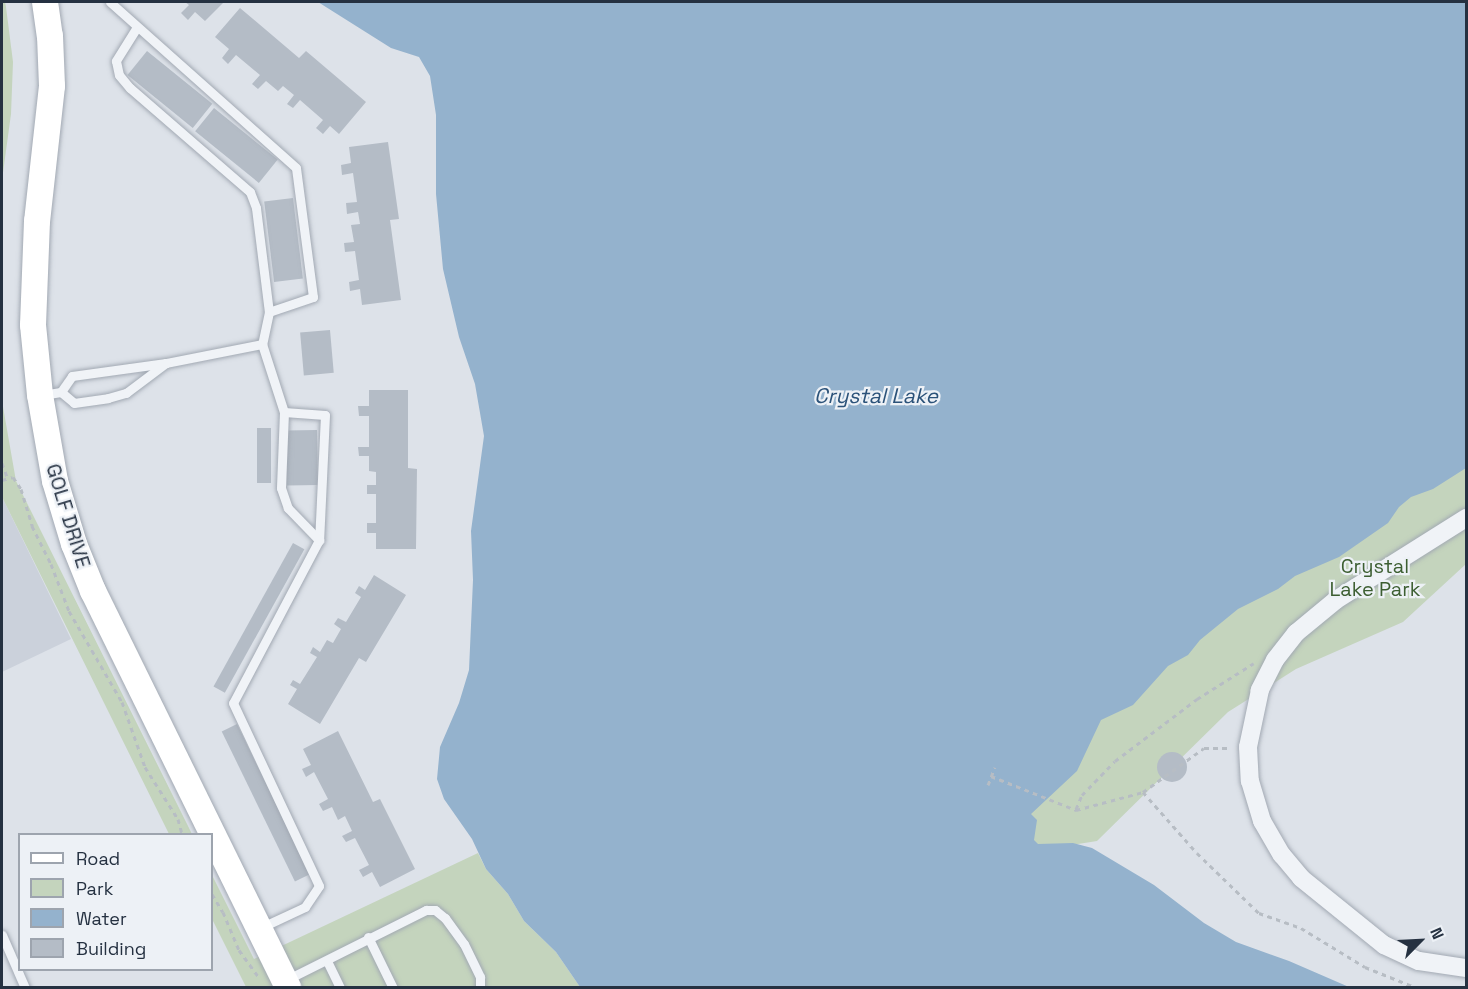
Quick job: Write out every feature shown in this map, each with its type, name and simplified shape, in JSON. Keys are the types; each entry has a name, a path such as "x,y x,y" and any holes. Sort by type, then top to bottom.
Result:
{"street":[{"name":"GOLF DRIVE","path":"45,2 52,79 36,221 33,325 50,394 57,489 87,578 212,833"},
{"path":"1467,518 1322,610 1285,647 1260,690 1248,747 1250,781 1257,808 1271,838 1301,878 1384,945 1419,961 1467,968"},
{"name":"GOLF DRIVE","path":"213,835 259,929 280,985"}],"lane":[{"path":"110,2 296,168 313,297 269,312"},
{"path":"137,27 116,61 119,75 130,88 250,192 256,208 269,312 262,344 284,412 281,488 288,508 320,540"},
{"path":"50,394 72,376 166,363 262,344"},
{"path":"50,394 74,403 108,398 126,393 166,363"},
{"path":"259,929 305,907 319,886 233,703 320,540 325,415 284,412"},
{"path":"280,985 368,937 426,910 435,910 445,918 464,944 480,977 480,987"},
{"path":"2,935 18,967"},
{"path":"368,937 393,987"},
{"path":"327,961 340,987"},
{"path":"19,971 25,987"}],"path":[{"path":"2,463 7,477"},
{"path":"2,480 13,477 21,489 32,526 51,564 69,611 122,702 145,767 178,819 182,833"},
{"path":"1076,810 1082,795 1114,762 1197,699 1285,647"},
{"path":"992,776 1076,810 1143,792 1204,748 1248,747"},
{"path":"988,785 995,767"},
{"path":"1143,792 1197,853 1258,913 1301,928 1365,967 1417,987"},
{"path":"213,896 223,912 239,950 280,985"}],"shaded area":[{"path":"2,497 71,639 2,672"}],"green space":[{"path":"2,2 5,2 6,7 13,62 11,114 2,180"},
{"path":"2,401 16,481 192,833 169,833 2,497"},
{"name":"Crystal Lake Park","path":"1466,435 1466,564 1403,622 1296,669 1228,712 1097,841 1021,853 1018,813 1110,702"},
{"path":"478,853 486,869 508,894 524,921 556,952 580,987 246,987 213,921 213,877 254,959"}],"water":[{"name":"Crystal Lake","path":"318,2 1466,2 1466,468 1433,489 1411,497 1399,507 1388,523 1339,557 1295,576 1278,589 1238,609 1200,640 1188,655 1168,666 1133,705 1101,720 1077,771 1031,814 1037,820 1034,840 1038,844 1073,843 1092,848 1154,885 1204,923 1236,942 1289,961 1349,987 580,987 556,952 524,921 508,894 486,869 472,839 444,799 437,779 440,747 459,703 469,670 473,580 471,531 484,436 475,384 459,337 443,269 436,194 436,115 430,76 419,57 391,48"}],"building":[{"path":"185,2 224,2 205,21 195,12 188,20 181,13 189,5"},
{"path":"240,8 299,58 306,51 366,102 339,134 330,126 323,134 316,128 323,120 300,100 293,108 287,104 294,95 283,86 278,91 266,81 258,89 252,84 260,75 236,55 228,64 222,58 229,49 215,37"},
{"path":"147,51 212,104 193,128 127,75"},
{"path":"214,108 278,160 259,183 195,131"},
{"path":"388,142 399,219 390,220 401,300 362,305 360,289 350,291 349,282 359,280 355,251 345,252 344,243 354,242 351,225 360,224 358,212 347,214 346,203 357,202 353,173 342,175 341,165 351,163 349,147"},
{"path":"293,198 303,278 274,282 264,202"},
{"path":"330,330 334,373 304,375 300,333"},
{"path":"369,390 408,390 408,468 417,469 416,549 376,549 376,533 367,533 367,523 376,523 376,494 367,494 367,485 376,485 376,472 369,471 369,456 359,456 358,447 369,447 369,416 359,416 358,406 369,406"},
{"path":"257,428 271,428 271,483 257,483"},
{"path":"317,430 318,485 287,486 286,431"},
{"path":"293,543 304,549 225,693 213,686"},
{"path":"374,575 406,595 366,662 359,658 320,724 288,704 297,689 290,685 293,680 300,684 317,657 310,653 313,647 320,652 327,640 333,643 341,629 334,624 338,618 346,622 361,597 355,593 359,586 365,590"},
{"path":"237,724 310,874 295,882 222,731"},
{"path":"338,731 373,802 380,799 415,869 380,887 372,872 363,877 359,870 369,865 355,838 346,842 342,836 352,831 345,816 338,820 332,807 323,811 319,804 328,799 314,772 306,777 302,769 311,765 303,749"},
{"path":"1172,752 1183,756 1187,767 1183,778 1172,782 1161,778 1157,767 1161,756"}]}
